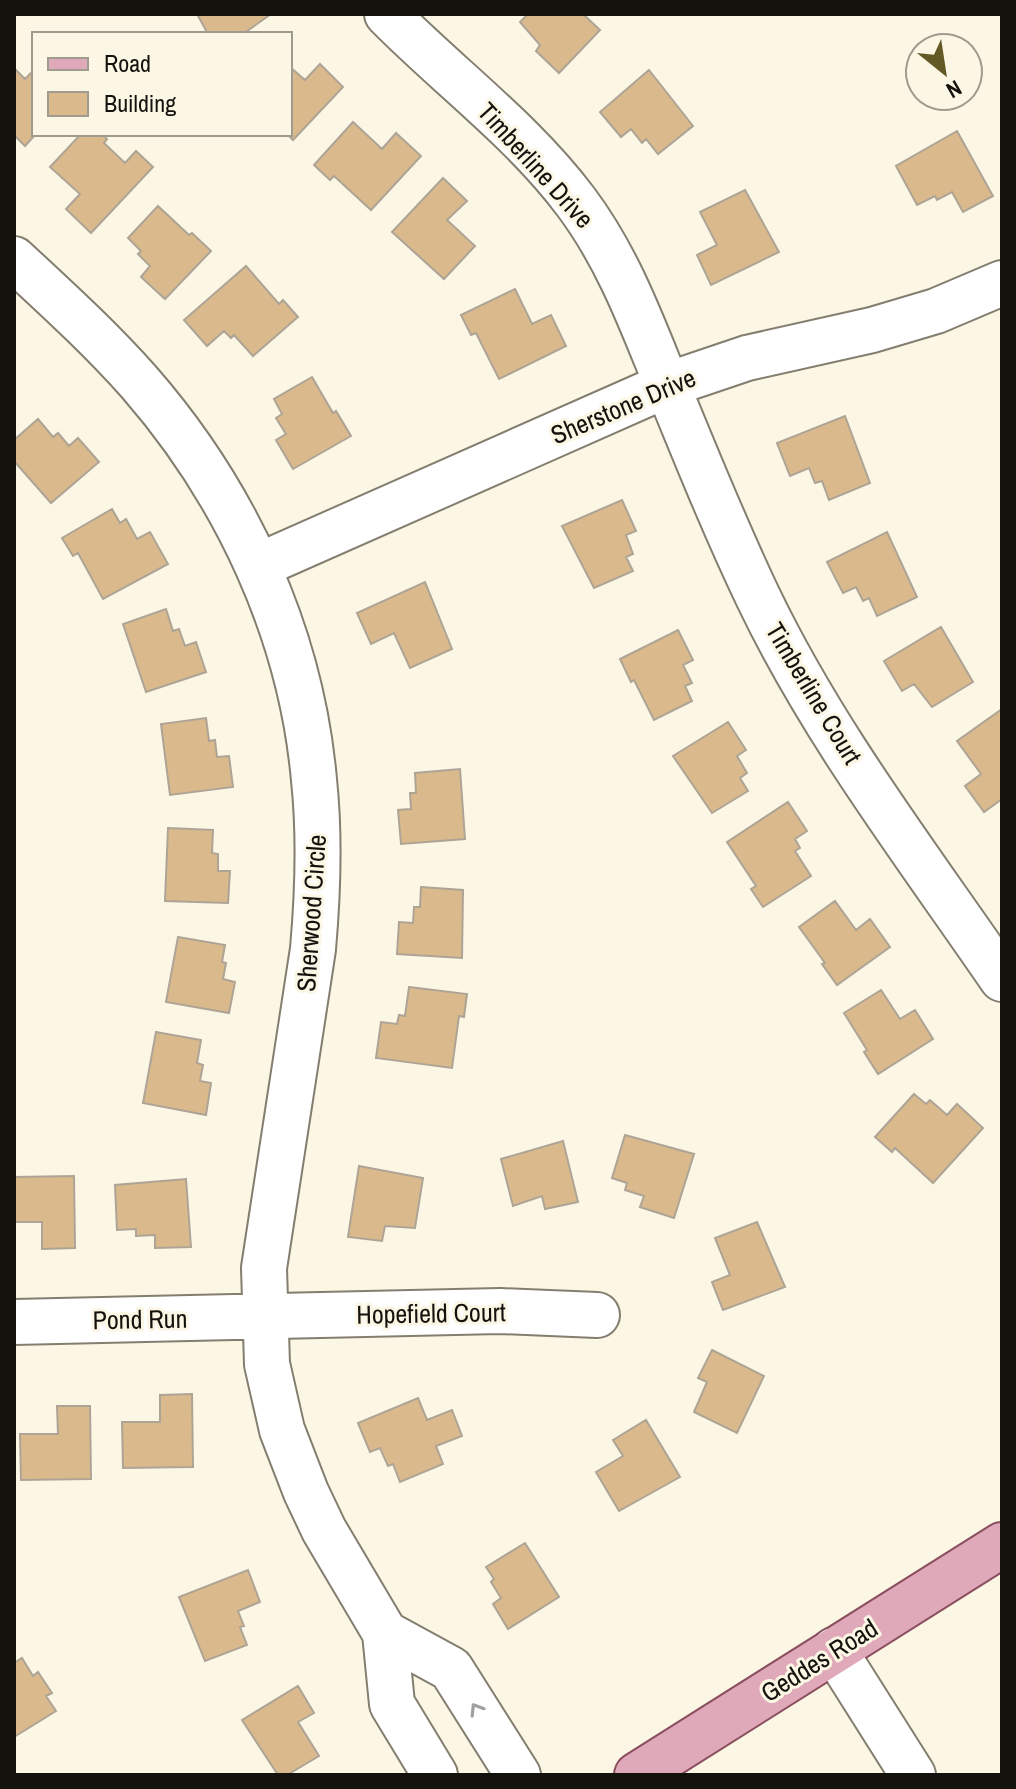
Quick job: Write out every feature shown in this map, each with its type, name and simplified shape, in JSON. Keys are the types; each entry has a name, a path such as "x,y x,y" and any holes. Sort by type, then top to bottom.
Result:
{"main road":[{"name":"Geddes Road","path":"637,1775 1002,1545"}],"street":[{"name":"Timberline Drive","path":"387,14 520,140 575,200 613,257 642,319 667,385"},
{"name":"Sherwood Circle","path":"14,259 140,383 185,440 238,522 286,643 304,711 314,778 318,846 313,949 264,1268 267,1364 282,1430 324,1530 385,1633 392,1704 435,1775"},
{"name":"Sherstone Drive","path":"258,566 667,385 747,358 872,330 936,311 1002,283"},
{"name":"Timberline Court","path":"667,385 758,596 790,659 860,772 1002,979"},
{"name":"Hopefield Court","path":"266,1316 500,1311 597,1315"},
{"name":"Pond Run","path":"14,1322 266,1316"},
{"path":"385,1633 451,1669 518,1775"},
{"path":"834,1650 913,1775"}],"building":[{"path":"197,14 271,14 246,32 207,32"},
{"path":"528,14 583,14 600,30 559,73 536,51 540,45 520,22"},
{"path":"320,64 343,87 293,140 289,136 292,136 292,69 305,80"},
{"path":"14,68 25,79 32,72 34,136 25,146 14,135"},
{"path":"649,70 693,126 658,154 646,139 642,143 631,129 621,137 600,112"},
{"path":"353,122 382,149 396,133 421,156 371,210 334,176 330,180 314,165"},
{"path":"957,131 993,196 963,212 952,192 917,205 896,166"},
{"path":"79,136 104,136 107,139 104,143 125,163 136,151 153,167 91,233 66,209 80,194 50,167"},
{"path":"443,178 467,201 447,220 475,246 444,279 392,232"},
{"path":"745,190 779,252 711,285 697,255 717,245 700,212"},
{"path":"158,206 211,251 165,299 141,277 150,266 128,238"},
{"path":"246,266 279,304 283,300 298,317 253,356 234,335 231,338 224,331 207,346 184,320"},
{"path":"515,289 532,324 551,315 566,346 499,379 476,333 471,335 461,315"},
{"path":"312,377 351,436 293,469 276,440 286,434 276,418 282,414 274,399"},
{"path":"845,416 870,483 829,500 822,481 815,483 809,468 790,476 777,443"},
{"path":"38,419 53,437 58,433 69,446 78,438 99,462 51,503 14,461 14,440"},
{"path":"622,500 636,531 626,535 633,554 626,557 633,571 594,588 562,526"},
{"path":"112,509 120,523 126,519 137,539 150,532 168,564 103,599 78,553 73,556 62,538"},
{"path":"887,532 917,597 877,616 869,598 863,601 856,587 843,593 827,562"},
{"path":"425,582 452,649 410,668 394,633 371,644 357,613"},
{"path":"166,609 173,631 179,629 185,646 196,642 206,672 146,692 123,624"},
{"path":"941,627 973,682 932,707 914,684 902,691 884,661"},
{"path":"678,630 693,660 683,665 692,683 685,686 692,701 654,720 620,659"},
{"path":"1002,709 1002,799 984,812 965,786 981,774 957,741"},
{"path":"206,718 209,741 215,740 217,757 229,756 233,787 170,795 161,724"},
{"path":"728,722 746,750 737,756 747,773 740,778 748,791 712,813 673,756"},
{"path":"460,769 465,839 401,844 398,810 411,809 410,793 416,793 415,773"},
{"path":"788,802 807,831 795,839 800,848 795,851 811,876 763,907 751,889 756,886 727,842"},
{"path":"168,828 213,830 212,853 218,854 218,871 230,871 228,903 165,901"},
{"path":"421,887 463,890 462,958 397,954 399,922 413,923 414,907 420,907"},
{"path":"835,901 856,930 870,919 890,947 837,985 799,927"},
{"path":"178,937 225,945 223,979 235,982 229,1013 166,1002"},
{"path":"409,987 467,994 464,1017 459,1016 452,1068 376,1058 381,1022 397,1024 399,1015 405,1016"},
{"path":"881,990 900,1019 915,1010 933,1039 878,1074 844,1013"},
{"path":"156,1032 201,1040 197,1063 203,1065 200,1081 211,1083 206,1115 143,1103"},
{"path":"914,1094 926,1104 930,1100 947,1115 957,1104 983,1128 933,1183 895,1148 892,1152 875,1137"},
{"path":"625,1135 694,1154 674,1218 640,1207 644,1196 625,1190 627,1183 612,1178"},
{"path":"563,1141 578,1202 545,1209 542,1196 513,1206 501,1159"},
{"path":"359,1166 423,1178 415,1228 385,1226 382,1241 348,1237"},
{"path":"74,1176 75,1248 42,1249 42,1222 14,1222 14,1177"},
{"path":"186,1179 191,1247 155,1248 155,1235 136,1236 136,1229 117,1230 115,1185"},
{"path":"757,1222 785,1287 723,1310 712,1282 730,1275 715,1238"},
{"path":"712,1350 764,1376 737,1433 694,1412 707,1382 698,1378"},
{"path":"192,1394 193,1467 123,1468 122,1422 160,1422 160,1395"},
{"path":"418,1398 427,1420 452,1410 462,1436 436,1446 443,1464 400,1482 393,1464 388,1466 380,1448 370,1452 358,1423"},
{"path":"57,1406 90,1406 91,1479 21,1480 20,1434 58,1434"},
{"path":"646,1420 680,1477 619,1511 596,1472 623,1456 613,1440"},
{"path":"525,1543 559,1597 508,1629 493,1604 501,1598 486,1567"},
{"path":"248,1570 260,1602 238,1611 247,1645 205,1661 179,1597"},
{"path":"22,1658 33,1676 38,1672 52,1693 46,1696 56,1711 14,1737 14,1663"},
{"path":"298,1686 314,1713 298,1722 319,1756 287,1775 278,1775 242,1720"}]}
